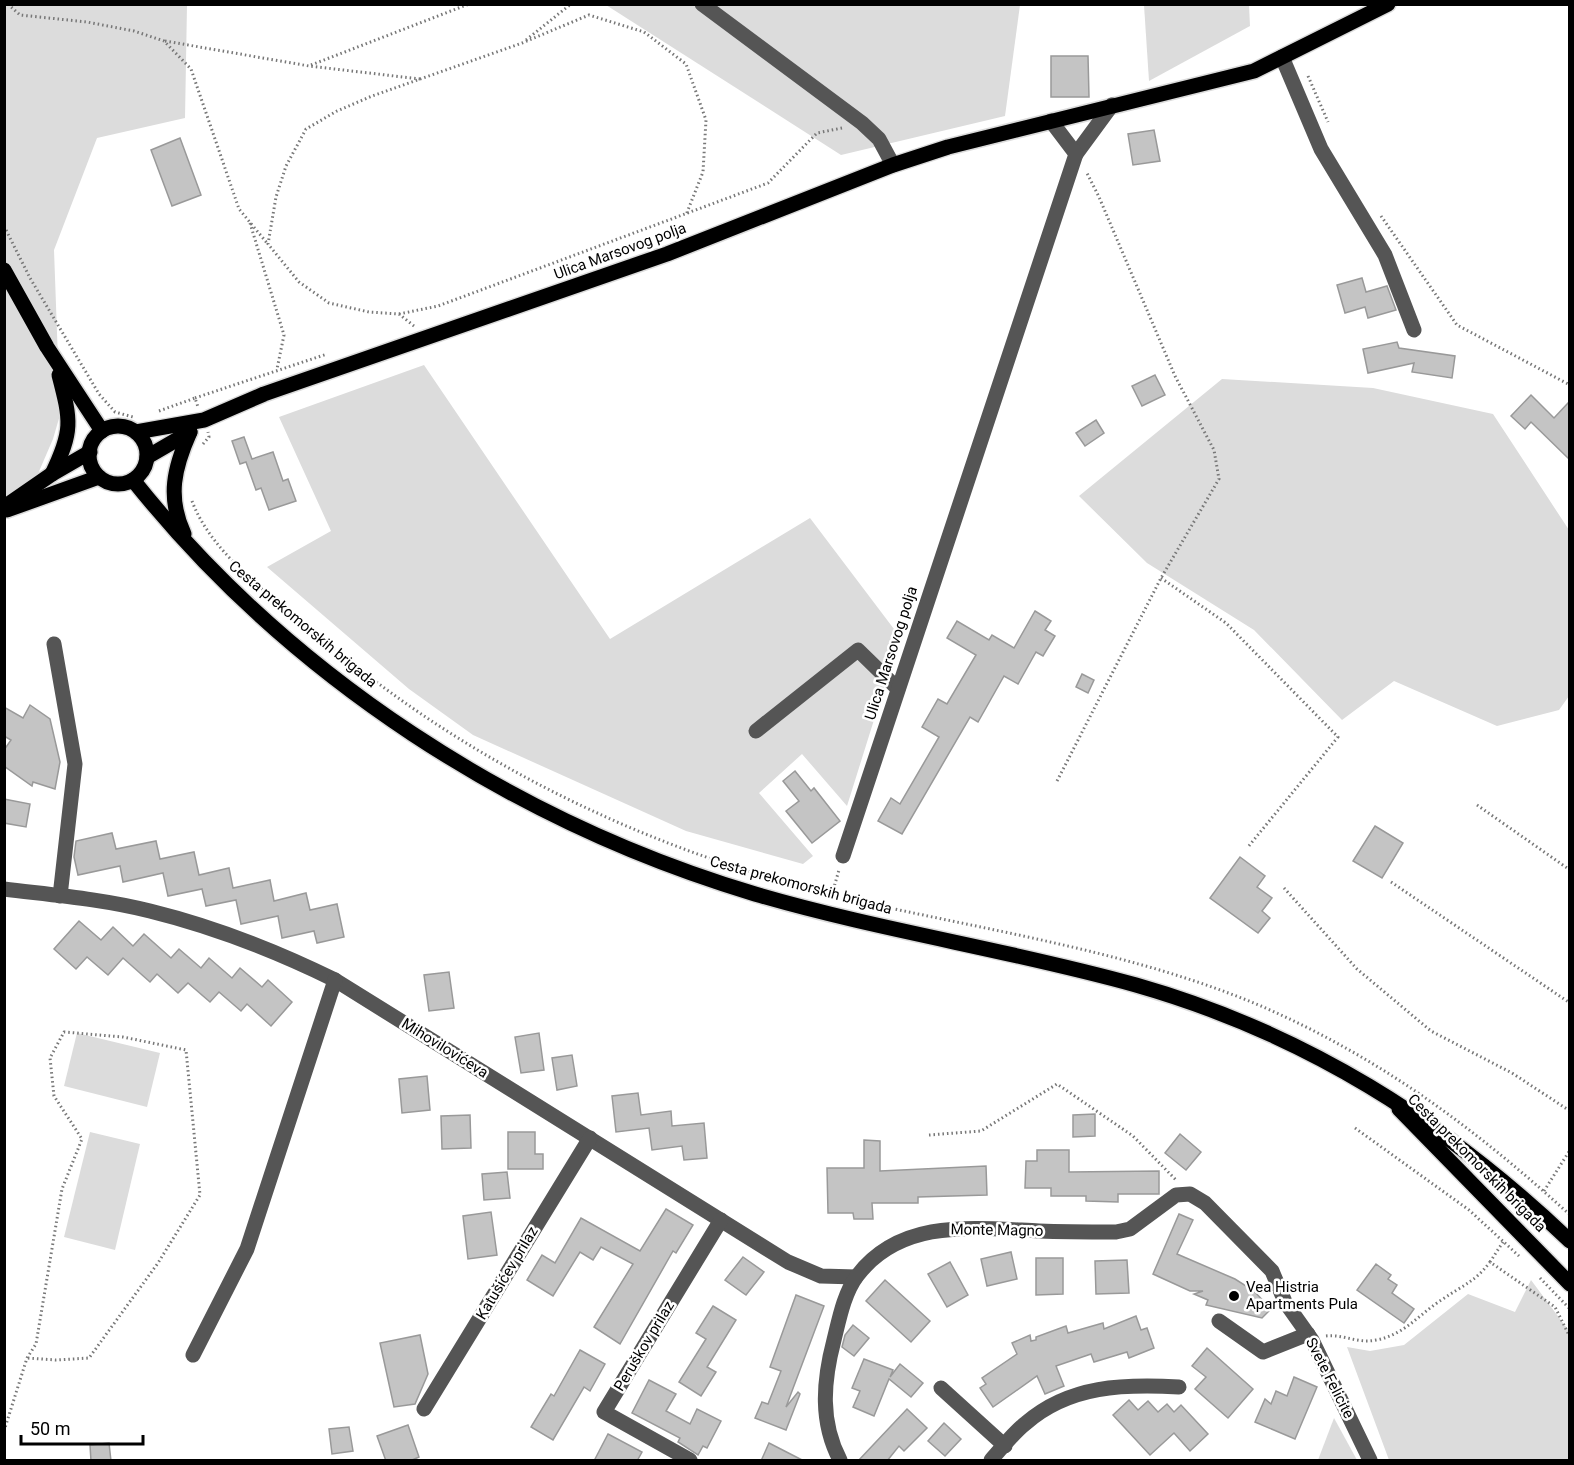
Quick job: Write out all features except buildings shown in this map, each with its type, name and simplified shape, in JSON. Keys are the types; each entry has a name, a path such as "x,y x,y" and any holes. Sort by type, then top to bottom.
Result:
{"main road":[{"name":"Ulica Marsovog polja","path":"147,457 190,432 204,420 264,394 420,342 667,254 893,165 1051,120 1254,70 1388,4"},
{"path":"4,270 55,360 102,431"},
{"path":"52,474 70,426 55,360"},
{"name":"Ulica Marsovog polja","path":"136,425 204,420"},
{"path":"136,425 145,445 147,457 143,469 133,480 114,483 99,477 93,468 90,452 92,444 102,431 119,426 136,425"},
{"path":"190,432 178,460 172,494 179,523 190,548"},
{"path":"4,509 52,474 90,452"},
{"path":"4,509 99,477"},
{"name":"Cesta prekomorskih brigada","path":"133,480 190,548 219,578 324,669 376,708 468,769 514,795 581,828 666,864 754,893 826,913 1107,978 1212,1009 1299,1047 1384,1094 1478,1159 1569,1241"},
{"name":"Cesta prekomorskih brigada","path":"1384,1094 1569,1284"}],"street":[{"path":"702,4 862,123 879,139 893,165"},
{"path":"1288,54 1322,149 1385,255 1414,330"},
{"name":"Ulica Marsovog polja","path":"843,856 1076,154 1112,105"},
{"path":"1051,120 1076,154"},
{"path":"54,644 75,764 60,896"},
{"path":"756,731 858,651 898,688"},
{"name":"Mihovilovićeva","path":"4,889 150,911 253,942 335,980 788,1262 821,1276 856,1277"},
{"path":"193,1355 247,1249 335,980"},
{"name":"Katušićev prilaz","path":"424,1409 590,1138"},
{"name":"Monte Magno","path":"840,1461 828,1433 825,1385 840,1316 856,1277 879,1253 907,1237 941,1230 979,1227 1116,1232 1130,1229 1176,1196 1190,1194"},
{"name":"Svete Felicite","path":"1190,1194 1205,1203 1272,1271 1285,1302 1310,1337 1370,1461"},
{"name":"Peruškov prilaz","path":"690,1461 604,1412 721,1220"},
{"path":"1219,1321 1263,1352 1310,1337"},
{"path":"991,1461 1026,1423 1053,1406 1082,1393 1129,1384 1179,1387"},
{"path":"941,1388 1005,1446"}],"path":[{"path":"8,4 20,15 87,22 134,31 164,41 309,66 421,79"},
{"path":"309,66 469,4"},
{"path":"522,43 571,4"},
{"path":"268,244 276,197 286,166 306,129 337,111 522,43 589,15 644,32 686,64 706,120 703,172 686,215"},
{"path":"164,41 191,69 239,209 299,282 329,303 369,312 399,314 438,306 686,215 768,183 817,133 862,123"},
{"path":"1288,54 1314,85 1331,129"},
{"path":"1057,781 1161,578 1219,479 1214,450 1175,376 1099,196 1076,154"},
{"path":"1377,210 1457,325 1569,386"},
{"path":"249,222 284,335 277,369"},
{"path":"4,226 30,278 99,394 115,412 136,425"},
{"path":"399,314 414,326 420,342"},
{"path":"403,330 414,326"},
{"path":"157,412 277,369 333,352"},
{"path":"195,398 209,437"},
{"path":"1161,578 1226,623 1338,736 1248,847"},
{"path":"1477,805 1569,870"},
{"path":"832,894 843,856"},
{"path":"1390,882 1569,1003"},
{"path":"1284,888 1357,969 1431,1031 1512,1073 1569,1111"},
{"path":"4,1431 27,1358 36,1344 62,1189 82,1139 54,1096 51,1058 64,1032 123,1037 186,1050 200,1195 158,1263 89,1358 56,1360 27,1358"},
{"path":"929,1135 981,1131 1057,1084 1133,1136 1190,1194"},
{"path":"1355,1128 1469,1210 1521,1258"},
{"path":"1544,1191 1569,1150"},
{"path":"1310,1337 1332,1335 1369,1341 1395,1335 1415,1323 1442,1299 1479,1277 1503,1242"},
{"path":"1490,1262 1555,1307 1569,1337"},
{"path":"1537,1275 1569,1309"}],"shaded area":[{"path":"5,5 187,5 185,118 97,138 54,250 60,415 53,439 34,483 5,498"},
{"path":"606,5 1020,5 1005,116 841,155"},
{"path":"1144,5 1249,5 1250,26 1149,81"},
{"path":"424,365 610,639 810,518 900,637 847,806 802,754 759,793 813,856 803,864 686,831 473,735 409,689 267,567 331,531 279,417"},
{"path":"1222,379 1373,388 1493,414 1569,530 1569,696 1559,710 1497,726 1394,681 1342,720 1254,630 1147,563 1079,496"},
{"path":"77,1033 160,1053 147,1107 64,1086"},
{"path":"90,1132 140,1144 115,1250 64,1237"},
{"path":"1531,1280 1569,1331 1569,1460 1389,1460 1347,1347 1370,1351 1404,1345 1468,1294 1515,1312"},
{"path":"1334,1418 1357,1460 1318,1460"}],"place":[{"name":"Vea Histria Apartments Pula","path":"1234,1296"}]}
